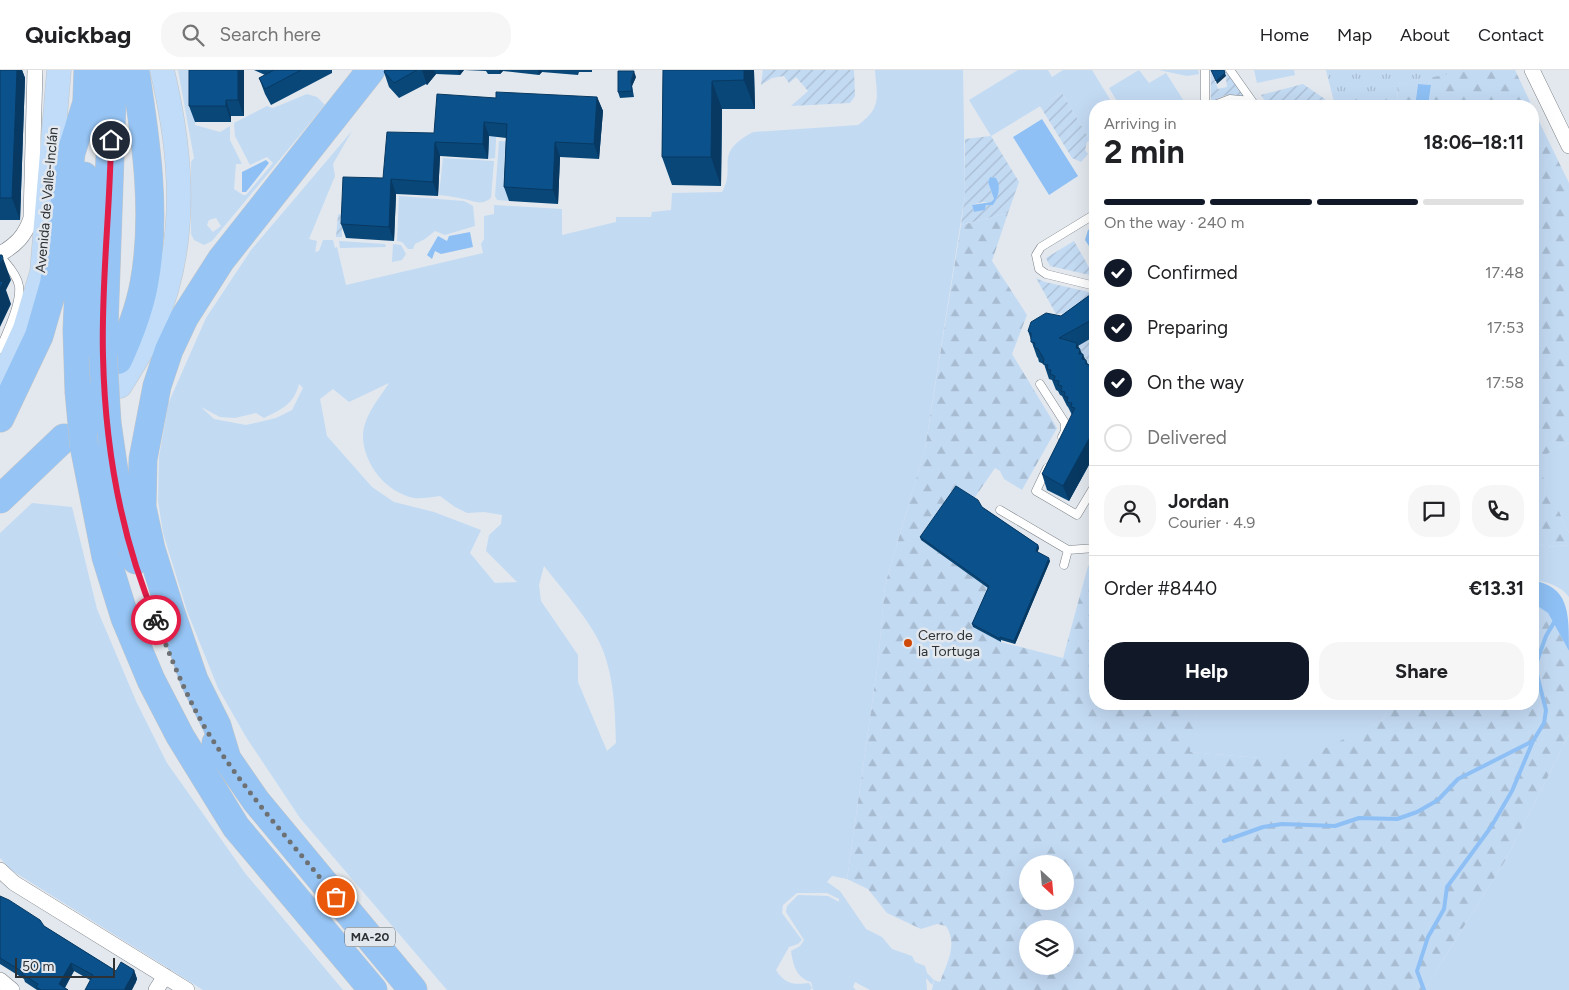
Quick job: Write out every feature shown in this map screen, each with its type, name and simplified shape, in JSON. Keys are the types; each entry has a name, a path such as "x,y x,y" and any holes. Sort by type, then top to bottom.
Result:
{"highway":[{"name":"MA-20","path":"88,70 77,330 79,391 71,445 106,558 125,618 151,680 180,736 236,827 373,990"},
{"name":"MA-20","path":"113,70 114,367 106,423 115,478 130,543 149,604 183,685 208,731 227,759 256,801 413,990"},
{"path":"114,367 133,326 144,285 149,245 147,154 135,70"},
{"path":"227,759 217,726 194,680 151,549 142,507 142,459 157,386 169,350 184,318 221,260 371,70"},
{"path":"308,148 339,128 391,70"},
{"path":"0,418 39,336 54,284 71,153 86,105"},
{"path":"0,500 71,445"}],"main road":[{"name":"Avenida de Valle-Inclán","path":"0,384 25,329 42,272 59,70"},
{"path":"114,367 155,323 175,254 180,208 178,160 162,70"},
{"path":"0,510 71,445"}],"street":[{"path":"0,255 13,247 26,232 31,218 35,70"},
{"path":"1532,70 1569,146"},
{"path":"0,870 7,881 187,990"},
{"path":"156,990 165,976"},
{"path":"0,980 12,990"}],"lane":[{"path":"1205,70 1205,100"},
{"path":"1230,70 1251,100"},
{"path":"1089,218 1041,247 1036,255 1039,269 1046,274 1089,285"},
{"path":"0,255 15,276 19,286 14,314 0,349"},
{"path":"1040,384 1065,423 1065,430 1057,448"},
{"path":"1053,456 1036,491 1077,515 1089,495"},
{"path":"1000,510 1068,550 1089,548"},
{"path":"1064,565 1068,550"}],"green space":[{"path":"178,70 195,70 195,125 220,132 230,126 230,140 242,164 236,164 234,189 243,195 246,195 273,163 267,157 250,165 235,136 234,123 267,106 273,108 307,94 317,97 325,105 212,241 204,245 194,240 191,234 191,162 194,158","holes":["216,218 221,226 213,232 207,225 209,220"]},
{"path":"763,70 854,70 855,96 850,103 791,106 808,91 796,77 789,83 784,76 772,78 761,85"},
{"path":"875,70 963,70 965,195 925,449 885,585 878,662 847,879 832,876 827,882 840,891 866,929 882,937 892,949 912,956 915,962 925,966 927,973 934,980 932,985 926,978 927,990 870,990 855,982 853,987 856,990 813,990 811,982 799,974 794,965 791,951 800,946 804,940 786,912 787,906 798,895 828,896 839,902 839,899 827,893 797,893 783,905 782,913 802,940 798,944 789,947 776,970 786,981 798,984 809,983 812,988 810,990 447,990 300,818 246,737 218,688 187,611 163,533 158,501 159,457 168,404 206,318 251,250 352,131 333,164 335,176 309,239 317,241 315,252 319,251 323,240 333,240 335,248 337,247 346,285 483,253 481,244 484,239 484,216 494,214 494,205 562,209 562,235 616,222 616,217 651,217 652,212 671,210 672,193 722,192 726,183 729,154 733,147 753,132 858,125 866,119 876,101","holes":["389,383 372,408 364,429 364,447 372,467 378,476 394,490 404,495 414,498 440,496 467,513 484,512 502,515 501,524 489,535 486,551 517,582 495,583 470,553 481,530 434,512 394,502 372,487 327,436 320,399 333,389 349,402","299,384 303,388 292,410 276,418 246,425 214,419 201,407 220,417 235,418 256,413 264,418 282,409 294,396","544,566 584,616 601,646 610,673 615,715 616,743 607,751 578,682 578,655 541,601 539,585"]},
{"path":"1018,70 1048,70 1052,77 1063,70 1092,70 1110,100 1089,100 1089,138 1062,93 991,136 969,100"},
{"path":"1139,70 1149,83 1166,73 1183,100 1116,100 1109,88"},
{"path":"1159,70 1198,70 1199,74 1187,76"},
{"path":"1211,70 1218,89 1227,87 1225,70 1244,96 1226,95 1211,100"},
{"path":"1254,70 1294,70 1295,75 1257,83"},
{"path":"1326,70 1464,70 1398,84 1397,100 1334,100"},
{"path":"1464,70 1515,70 1529,100 1429,100 1431,85 1418,84 1416,100 1397,100 1398,84"},
{"path":"1303,84 1325,100 1264,100 1261,95"},
{"path":"1062,93 1089,138 1085,150 1088,154 1081,162 1072,158 1040,106"},
{"path":"498,106 495,158 488,159 486,146 489,146 489,134"},
{"path":"1539,121 1569,183 1569,443 1539,458"},
{"path":"991,136 1019,182 1008,213 961,225 965,195 965,139","holes":["990,177 997,179 998,193 993,205 986,205 985,210 974,212 972,205 991,202 994,199 988,182"]},
{"path":"499,141 519,142 509,201 497,200 495,196"},
{"path":"443,158 494,161 491,198 484,202 478,202 439,195"},
{"path":"399,196 464,201 473,206 475,226 445,235 435,231 415,244 413,249 408,249 402,242 397,241"},
{"path":"342,213 342,237 336,237 338,215"},
{"path":"1008,213 992,261 1027,315 1012,354 1057,428 1022,490 1004,479 1000,471 995,468 973,500 921,540 990,589 973,627 1001,642 1063,658 1089,566 1089,710 1198,710 1190,752 1260,758 1307,757 1383,720 1387,710 1539,710 1539,607 1548,613 1569,651 1569,735 1505,861 1424,990 932,990 934,980 940,982 950,954 951,940 946,926 937,924 921,929 887,913 868,889 847,879 878,662 885,585 925,449 961,225"},
{"path":"339,241 385,244 386,247 340,248"},
{"path":"1074,241 1089,267 1089,275 1050,266 1046,258"},
{"path":"393,244 401,245 406,254 402,260 392,262"},
{"path":"1036,278 1045,282 1089,292 1089,301 1067,313 1056,314"},
{"path":"1089,340 1089,372 1073,349"},
{"path":"1569,443 1569,533 1539,470 1539,458"},
{"path":"1539,469 1569,533 1569,545 1546,547 1539,544"},
{"path":"32,503 72,507 97,609 136,701 167,763 245,873 343,990 203,990 11,870 0,858 0,533"},
{"path":"1539,544 1546,547 1569,545 1569,597 1562,590 1539,581"},
{"path":"1198,710 1387,710 1383,720 1307,758 1260,758 1189,752"},
{"path":"1569,735 1569,990 1424,990 1505,861"}],"water":[{"path":"1418,84 1431,85 1429,100 1416,100"},
{"path":"1042,119 1078,176 1049,195 1013,137"},
{"path":"266,160 269,163 246,192 242,192 242,172"},
{"path":"990,177 996,178 998,181 999,191 997,198 993,205 986,205 985,210 974,212 972,205 991,202 994,199 988,182"},
{"path":"1089,229 1089,246 1085,240"},
{"path":"470,232 473,247 441,254 435,251 432,259 427,255 438,236 447,241 449,236"},
{"path":"1539,582 1553,588 1560,595 1564,603 1567,613 1569,651 1548,613 1539,607"}],"building":[{"path":"0,70 17,70 12,198 0,198"},
{"path":"189,70 238,70 238,100 226,100 226,106 189,106"},
{"path":"274,70 301,70 265,89 259,78"},
{"path":"385,70 417,70 394,83 384,72"},
{"path":"663,70 744,70 744,80 712,81 711,157 662,157"},
{"path":"1211,70 1224,70 1225,73 1216,81"},
{"path":"618,71 634,71 631,81 632,91 618,92"},
{"path":"496,92 597,97 594,144 555,142 553,190 504,187 507,124 484,122 483,144 435,142 433,182 391,179 389,227 341,224 343,177 383,178 387,132 434,133 437,94 496,98"},
{"path":"0,255 3,258 0,264"},
{"path":"1089,296 1089,321 1059,338 1077,343 1076,348 1080,349 1079,354 1083,354 1082,359 1086,360 1086,364 1089,365 1089,439 1063,486 1042,474 1075,408 1071,407 1072,403 1067,402 1068,397 1064,396 1065,392 1061,391 1062,386 1058,385 1059,381 1054,380 1055,376 1050,374 1051,370 1047,369 1048,365 1043,364 1044,359 1038,349 1034,347 1035,343 1031,342 1031,333 1028,331 1031,322 1046,313 1061,316"},
{"path":"956,486 978,500 982,507 1038,545 1036,551 1049,558 1014,641 1000,637 1000,639 972,624 989,586 920,537"},
{"path":"0,896 40,920 44,926 116,971 121,962 134,970 124,990 85,990 93,975 71,963 59,984 68,990 41,990 36,987 38,984 0,958"}],"waterway":[{"path":"1539,656 1546,636 1556,619"},
{"path":"1424,990 1417,971 1428,937 1444,909 1447,887 1491,827 1512,791 1533,741 1544,723 1546,710 1539,683"},
{"path":"1224,841 1263,827 1282,824 1335,826 1359,818 1397,819 1417,812 1438,800 1458,779 1533,741"}],"way so far":[{"path":"156,620 183,685 208,731 256,801 336,897"}],"place":[{"name":"Cerro de la Tortuga","path":"908,643"}],"route":[{"path":"111,140 104,286 103,356 106,423 115,478 130,543 149,604 156,620"}]}
